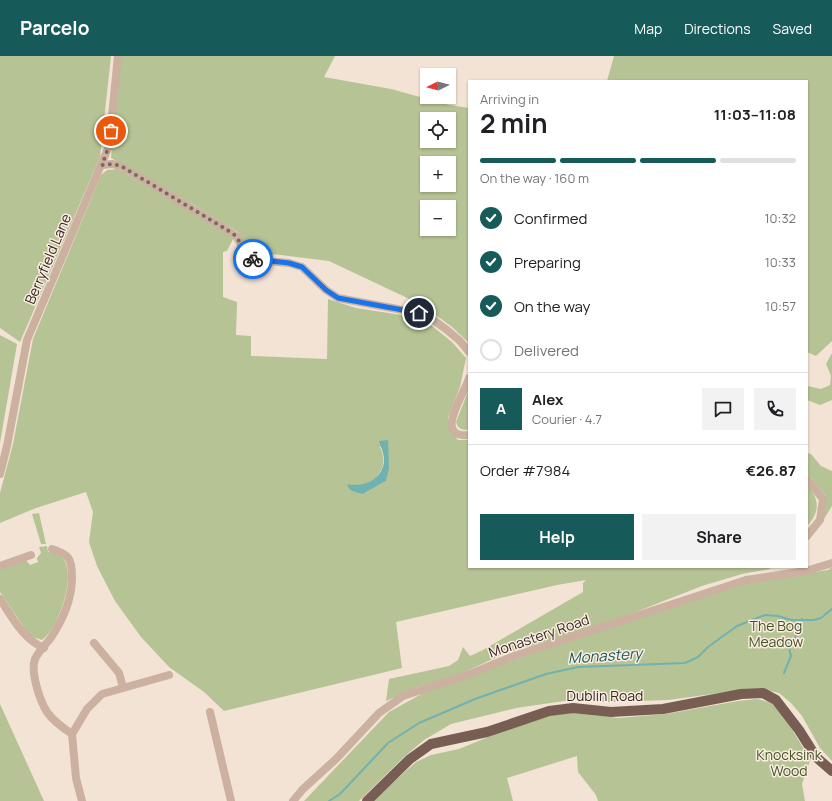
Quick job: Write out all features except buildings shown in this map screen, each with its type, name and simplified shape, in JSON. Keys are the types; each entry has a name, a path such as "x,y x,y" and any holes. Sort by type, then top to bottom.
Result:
{"main road":[{"name":"Dublin Road","path":"367,801 410,759 431,744 487,732 549,711 573,708 611,712 663,709 742,694 763,693 776,700 800,730 816,757 832,771"}],"street":[{"name":"Berryfield Lane","path":"0,474 28,340 109,146 118,56"},
{"path":"102,165 112,164 121,166 224,228 236,236 248,256 254,260 289,263 302,267 326,290 338,298 419,313 432,319 447,330 460,341 468,351"},
{"path":"468,380 452,418 451,427 454,432 459,435 468,435"},
{"path":"808,481 823,499 820,520 808,535"},
{"path":"52,548 65,552 72,563 72,593 66,611 35,660 34,676 39,695 47,712 59,725 72,734"},
{"path":"0,566 32,555"},
{"name":"Monastery Road","path":"293,801 303,789 336,760 384,709 403,696 470,674 514,656 731,584 778,571 806,571 832,563"},
{"path":"0,599 27,637 35,644 44,648"},
{"path":"94,643 119,673 123,687"},
{"path":"82,801 76,778 72,734 87,709 102,694 169,675"},
{"path":"210,712 231,801"}],"green space":[{"path":"0,56 111,56 100,157 20,342 0,328"},
{"path":"120,56 335,56 324,77 391,89 420,97 420,104 445,104 468,108 468,342 451,326 420,304 329,261 248,251 238,232 111,158"},
{"path":"614,56 832,56 832,341 816,356 808,352 808,80 607,80"},
{"path":"118,169 234,237 227,251 223,252 223,297 237,302 236,335 251,336 251,356 327,359 328,299 356,308 408,316 427,322 452,342 466,358 460,387 448,417 448,421 452,432 458,440 468,440 468,568 770,569 742,574 702,586 600,626 506,653 458,675 418,687 386,701 389,679 449,666 458,660 463,647 470,656 483,650 583,592 583,583 586,580 557,585 396,622 402,668 224,711 204,692 169,667 141,637 115,601 97,566 89,542 93,512 86,492 36,508 0,523 0,493 13,444 33,339 101,175 107,170","holes":["388,441 386,481 363,494 356,486 370,482 379,473 382,468 383,461 383,454 380,447"]},
{"path":"0,335 17,344 0,443"},
{"path":"832,353 832,400 820,405 808,400 808,386 821,389 830,385 831,376 826,364"},
{"path":"468,392 468,430 459,428 456,422"},
{"path":"808,453 811,454 821,466 832,471 832,506 822,522 826,496 808,474"},
{"path":"808,485 814,495 817,505 812,521 808,525"},
{"path":"39,513 46,544 41,544 32,514"},
{"path":"47,546 48,552 60,555 66,564 68,577 62,607 49,633 42,640 30,636 0,592 0,568 26,560 30,565 38,562 37,558 41,553 39,547"},
{"name":"The Bog Meadow","path":"832,567 832,761 820,748 802,716 791,703 779,693 766,690 742,690 668,700 606,702 578,699 516,708 451,724 424,740 404,757 359,801 304,801 389,712 427,691 565,642 748,582 828,570"},
{"name":"Knocksink Wood","path":"757,699 769,702 781,712 801,745 811,758 802,784 805,801 598,801 596,795 578,772 577,756 507,778 513,801 372,801 416,762 431,755 459,749 532,719 567,712 618,718 666,714"},
{"path":"0,704 44,801 0,801"}],"water":[{"path":"388,440 389,468 386,481 363,494 349,489 347,484 354,485 368,482 379,474 383,468 384,461 379,441"}],"waterway":[{"name":"Monastery","path":"329,801 340,794 388,743 419,723 475,699 546,674 578,667 685,663 698,657 708,647 737,626 765,615 778,616 791,620 814,620 821,618 832,609"},
{"path":"784,673 791,656 788,644 795,638 802,619"}],"way so far":[{"path":"111,131 109,146 102,165 112,164 121,166 224,228 236,236 248,256 253,259"}],"route":[{"path":"253,259 289,263 302,267 326,290 338,298 419,313"}]}
